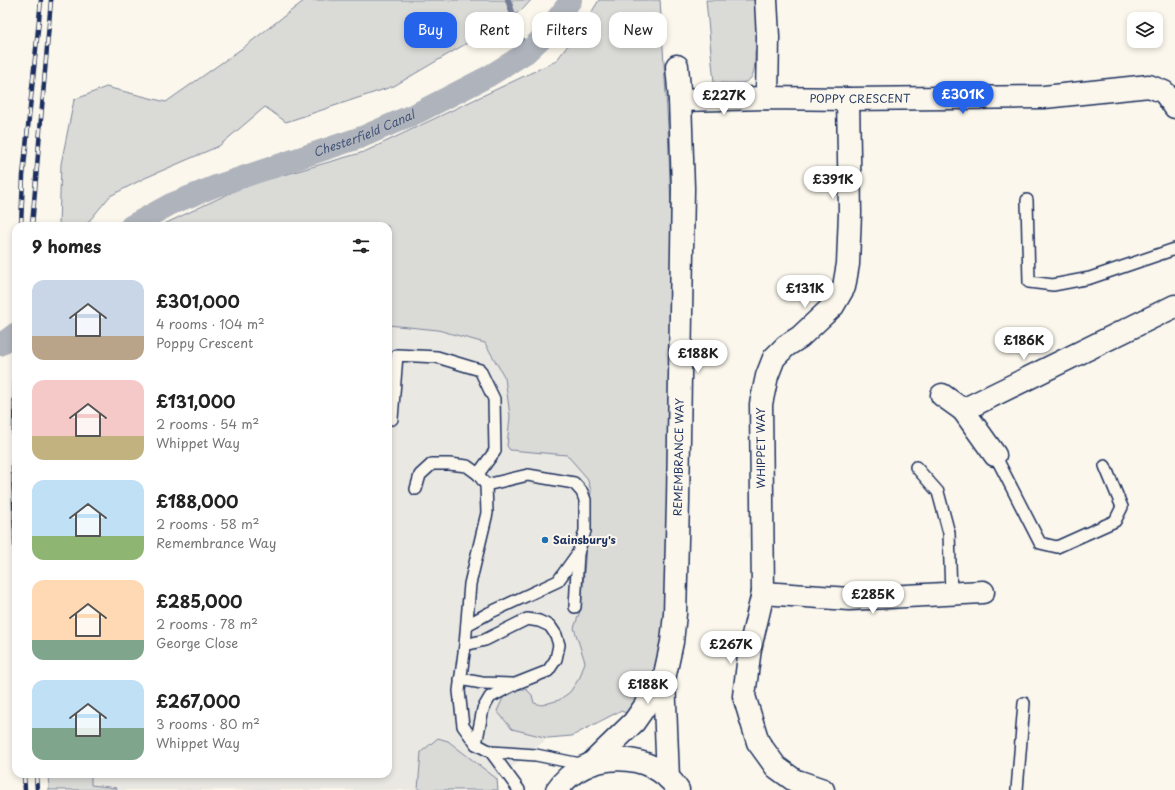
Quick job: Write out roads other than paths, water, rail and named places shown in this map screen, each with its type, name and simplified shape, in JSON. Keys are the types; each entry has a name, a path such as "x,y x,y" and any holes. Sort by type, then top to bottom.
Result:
{"main road":[{"path":"766,0 768,37 767,98"},
{"name":"REMEMBRANCE WAY","path":"676,787 664,679 672,642 675,614 678,502 683,188 680,100 677,66"},
{"name":"POPPY CRESCENT","path":"680,100 767,98 848,99 1044,97 1148,86 1164,92 1175,107"},
{"name":"WHIPPET WAY","path":"823,790 794,780 776,767 758,742 744,696 750,648 763,593 761,404 767,376 774,358 786,346 800,337 833,306 844,287 848,264 850,213 848,99"},
{"path":"963,410 1175,306"},
{"path":"942,395 963,410 995,455"},
{"path":"763,593 849,599 983,592"},
{"name":"REMEMBRANCE WAY","path":"589,764 634,722 664,679"},
{"path":"557,790 572,774 589,764 612,759 632,760 652,767 676,787"}],"lane":[{"path":"1027,200 1029,282 1053,285 1090,278 1175,248"},
{"path":"392,419 397,355 437,357 480,370 494,399 494,451 478,474"},
{"path":"995,455 1040,543 1057,547 1115,521 1122,507 1105,466"},
{"path":"416,490 420,475 432,464 467,466 478,474 486,486 486,513 470,584 465,645 460,679 459,691 463,726 476,744 491,752 536,755 589,764"},
{"path":"916,467 938,492 942,506 949,533 950,594"},
{"path":"486,486 528,475 574,483 582,492 585,500 585,531 578,553 575,607"},
{"path":"467,625 558,580 578,553"},
{"path":"465,645 485,640 527,619 539,621 550,626 556,635 558,645 556,659 548,671 515,684 490,697 482,709 476,744"},
{"path":"460,679 482,683 515,684"},
{"path":"1017,790 1024,703"},
{"path":"491,752 519,790"}],"waterway":[{"path":"508,0 526,53"},
{"name":"Chesterfield Canal","path":"138,222 171,204 216,186 362,137 419,112 489,76 526,53 542,38 571,0"},
{"name":"Chesterfield Canal","path":"0,345 12,336"}],"railway":[{"path":"21,222 23,176 41,0"},
{"path":"32,222 51,0"},
{"path":"24,778 25,790"},
{"path":"36,778 37,790"}],"place":[{"name":"Sainsbury's","path":"545,540"}]}
